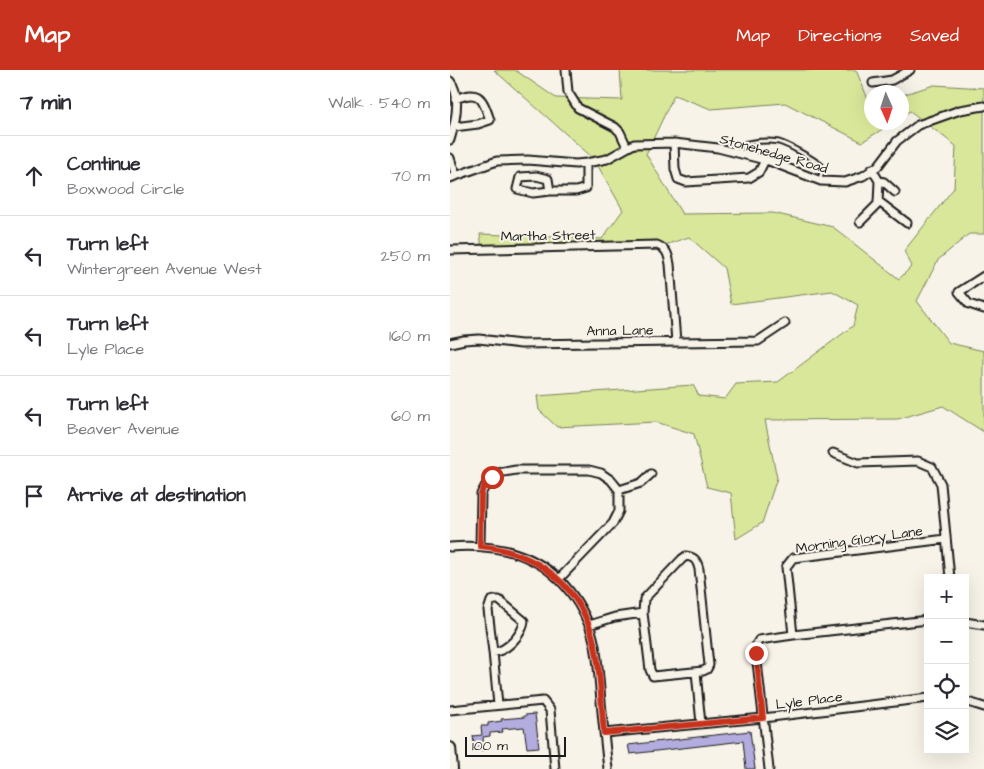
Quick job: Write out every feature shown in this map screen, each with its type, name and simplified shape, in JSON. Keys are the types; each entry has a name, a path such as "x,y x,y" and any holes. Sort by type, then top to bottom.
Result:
{"street":[{"path":"566,70 568,92 578,108 615,127 620,132 627,147"},
{"path":"873,83 892,80 910,70"},
{"path":"450,81 456,99 454,127 450,140"},
{"path":"454,127 478,124 490,120 480,97 466,94 456,99"},
{"name":"Stonehedge Road","path":"453,177 497,161 528,160 586,164 607,158 634,144 674,142 718,148 765,160 820,180 837,182 853,180 878,166 897,141 918,125 960,110 984,106"},
{"path":"674,142 675,169 678,180 686,182 749,178 759,172 765,160"},
{"path":"450,158 453,177"},
{"path":"550,191 576,191 586,188 586,164"},
{"path":"860,222 878,204 879,181 872,170"},
{"path":"879,181 884,182 895,192"},
{"path":"878,201 908,223"},
{"name":"Martha Street","path":"450,250 657,245 664,248 668,254 676,342"},
{"path":"984,276 959,292 969,304 984,309"},
{"name":"Anna Lane","path":"450,343 479,339 521,344 758,341 784,323"},
{"path":"833,452 858,464 918,461 932,467 941,484 950,574"},
{"path":"480,546 481,494 488,481 498,473 516,470 589,470 601,473 607,476 619,490 619,511 613,523 559,579"},
{"path":"619,490 641,483 651,474"},
{"name":"Morning Glory Lane","path":"793,635 786,567 793,558 946,539"},
{"path":"450,547 480,546 502,549 524,556 544,567 571,592 589,625 597,659 608,769"},
{"path":"686,556 696,560 699,569 709,661 707,669 657,676 651,674 643,613 644,599 682,558 686,556"},
{"path":"493,652 499,652 504,649 524,627 522,618 499,600 491,601 489,605 493,652 498,705"},
{"path":"589,625 615,617 643,613"},
{"path":"769,769 756,653 757,643 763,639 924,620"},
{"path":"969,623 984,626"},
{"path":"696,672 701,724"},
{"name":"Lyle Place","path":"604,733 763,718 924,698"},
{"path":"450,710 543,702 550,710 555,769"},
{"path":"969,702 984,708"},
{"path":"450,748 452,769"}],"lane":[{"path":"730,151 735,146 744,143 782,143 820,165 822,172 820,180"}],"green space":[{"path":"494,70 515,70 556,98 622,100 620,70 856,70 864,89 864,130 881,130 862,142 785,103 711,109 674,95 646,154 682,214 773,213 833,227 899,279 912,266 904,251 954,188 956,146 909,112 909,93 934,85 984,88 984,234 969,234 938,260 917,301 949,343 984,351 984,432 943,406 898,419 765,420 777,478 762,523 736,539 731,493 707,487 694,434 656,422 557,427 539,410 537,396 693,385 699,396 725,399 736,384 778,382 853,326 858,305 832,291 731,304 724,268 689,237 653,249 482,249 480,234 602,239 623,210 594,159"}],"building":[{"path":"535,714 539,747 527,748 524,727 502,729 503,732 490,733 490,736 483,737 484,750 475,751 473,736 482,735 481,726 488,726 488,723 502,721 501,719 525,717 525,715"},
{"path":"750,731 755,769 746,769 743,741 630,754 628,745"}],"route":[{"path":"492,477 484,486 481,494 480,546 502,549 524,556 544,567 571,592 589,625 595,645 604,733 763,718 756,653"}]}
